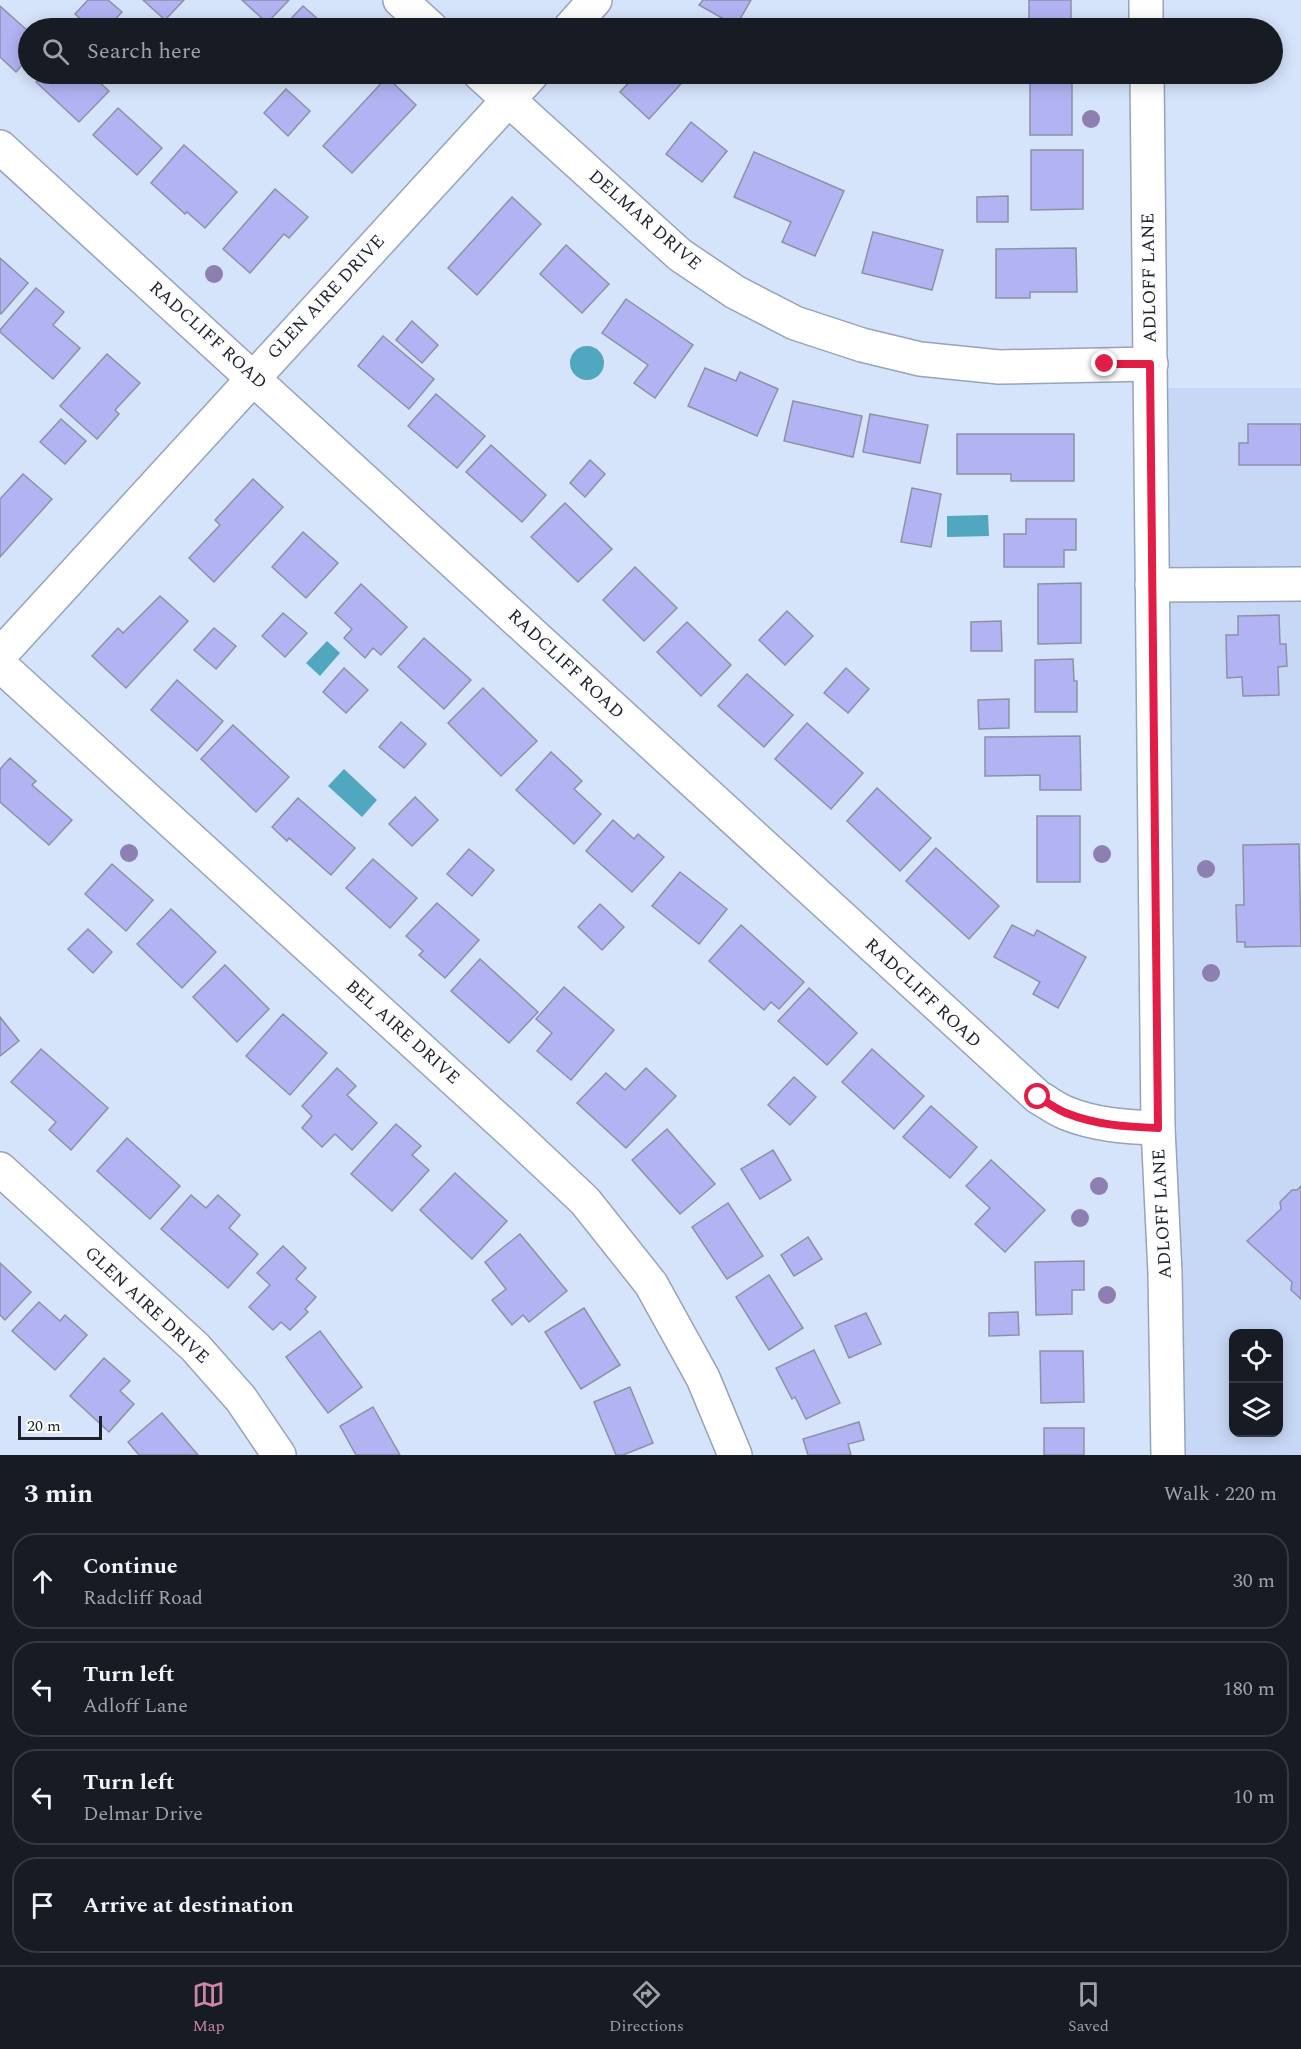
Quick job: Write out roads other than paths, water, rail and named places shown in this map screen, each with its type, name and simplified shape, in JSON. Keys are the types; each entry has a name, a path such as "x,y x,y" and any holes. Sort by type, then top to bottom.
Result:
{"street":[{"path":"400,0 420,18"},
{"path":"579,18 595,0"},
{"path":"1146,0 1146,18"},
{"name":"DELMAR DRIVE","path":"492,84 680,255 735,292 795,323 862,345 921,358 999,367 1150,364"},
{"name":"GLEN AIRE DRIVE","path":"0,655 523,84"},
{"name":"ADLOFF LANE","path":"1147,84 1158,1128 1165,1273 1168,1455"},
{"name":"RADCLIFF ROAD","path":"0,147 1038,1097 1065,1113 1104,1124 1120,1127 1158,1128"},
{"path":"1152,585 1301,584"},
{"name":"BEL AIRE DRIVE","path":"0,665 585,1201 651,1284 703,1378 735,1455"},
{"name":"GLEN AIRE DRIVE","path":"0,1169 195,1347 242,1399 279,1455"}]}
